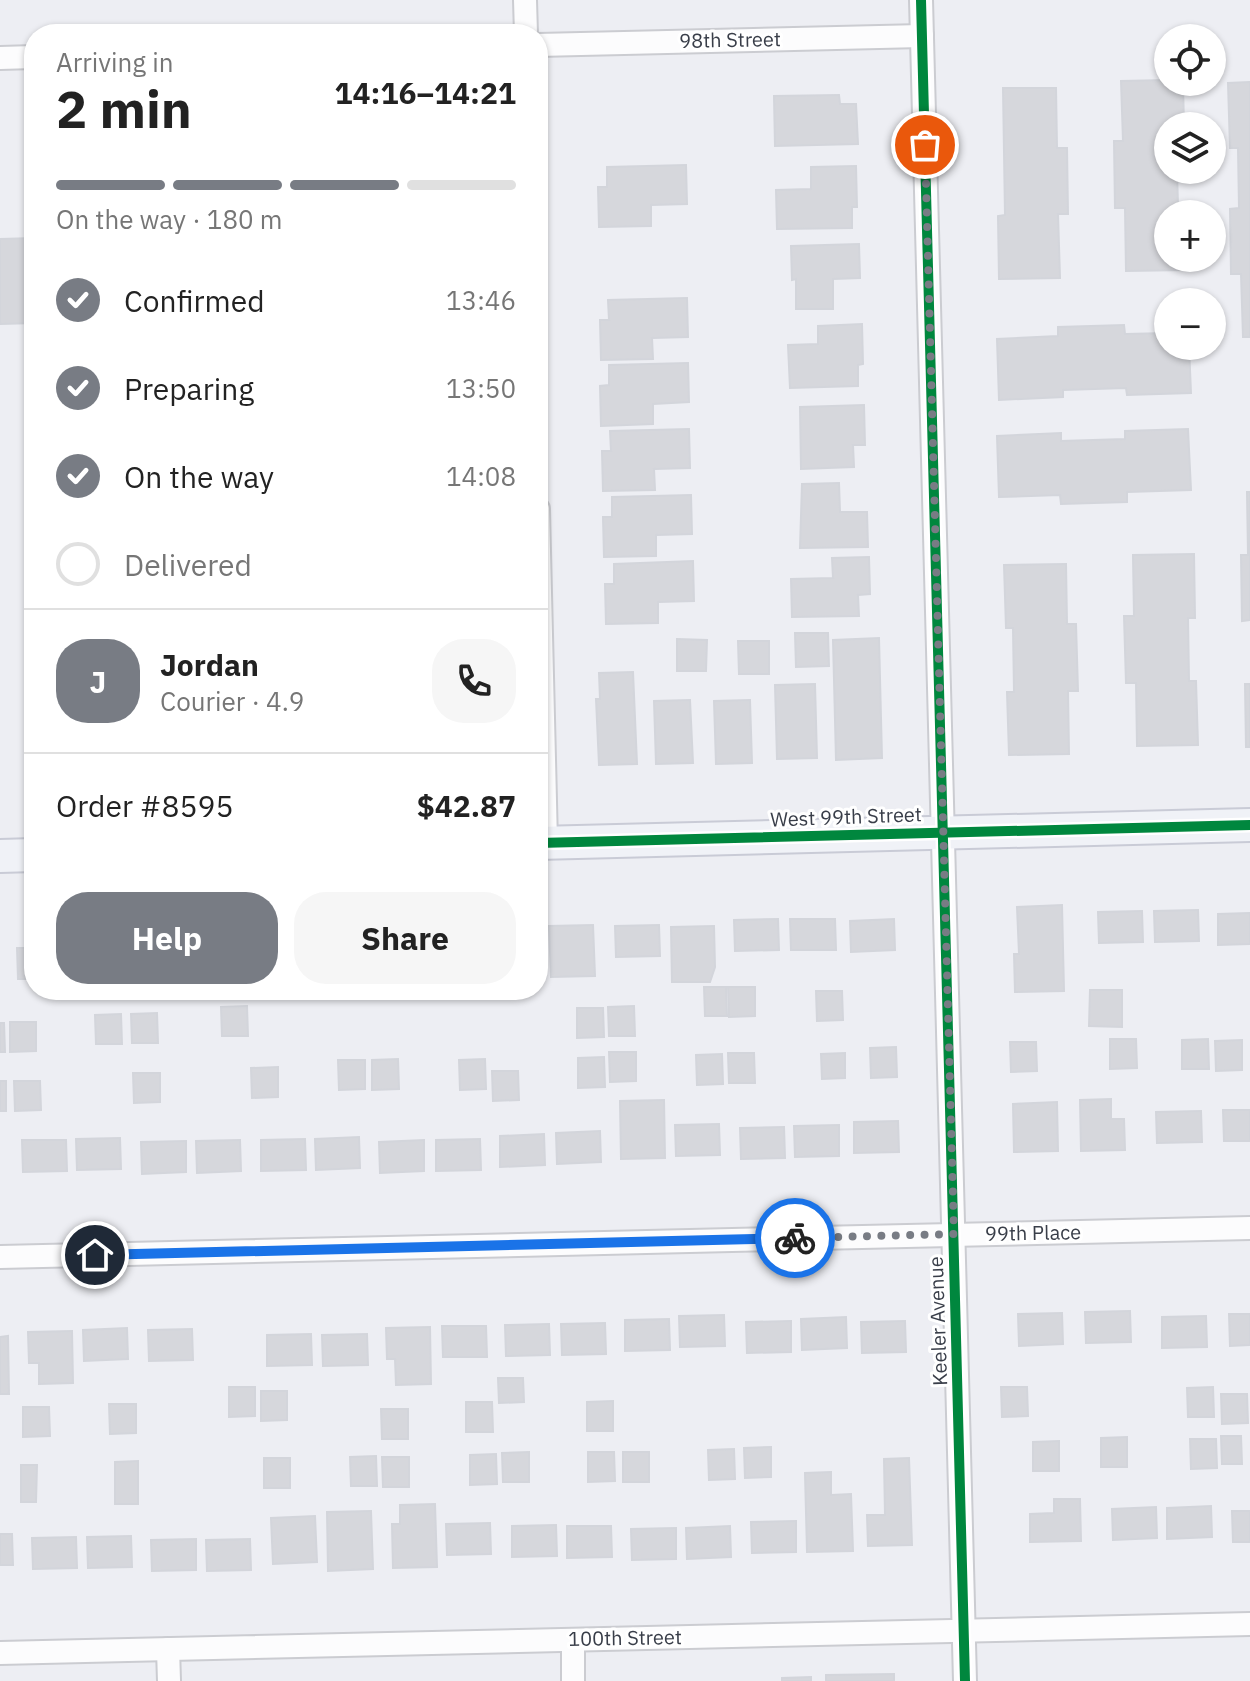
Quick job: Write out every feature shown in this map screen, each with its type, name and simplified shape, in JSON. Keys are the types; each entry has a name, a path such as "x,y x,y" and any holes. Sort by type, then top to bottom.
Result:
{"street":[{"path":"525,0 526,24"},
{"name":"Keeler Avenue","path":"921,0 965,1681"},
{"name":"98th Street","path":"548,45 922,36"},
{"path":"0,58 24,57"},
{"name":"West 99th Street","path":"548,843 1250,825"},
{"path":"0,856 24,855"},
{"name":"99th Place","path":"0,1257 1250,1228"},
{"name":"100th Street","path":"0,1653 1250,1624"},
{"path":"573,1640 573,1681"},
{"path":"168,1649 169,1681"}],"building":[{"path":"1154,80 1154,96 1183,96 1184,112 1154,112 1154,184 1177,184 1178,200 1154,200 1154,271 1126,271 1125,208 1115,208 1114,141 1123,141 1121,81"},
{"path":"1250,82 1250,337 1243,337 1241,274 1231,274 1230,209 1239,208 1238,148 1230,148 1228,83"},
{"path":"1003,88 1056,88 1057,148 1067,148 1068,214 1058,214 1060,278 999,279 998,216 1005,215"},
{"path":"839,95 840,104 856,104 858,144 775,146 774,96"},
{"path":"686,165 687,204 651,205 651,226 599,227 598,187 607,187 607,167"},
{"path":"856,166 857,207 852,207 852,228 777,229 776,190 811,189 811,167"},
{"path":"24,238 24,323 0,324 0,239"},
{"path":"859,244 860,278 833,279 833,309 796,309 791,246"},
{"path":"687,298 688,337 652,338 653,359 601,360 600,320 609,320 608,300"},
{"path":"862,324 863,364 858,365 858,386 790,388 788,345 818,344 818,326"},
{"path":"1124,325 1125,334 1154,333 1154,360 1190,360 1191,393 1127,395 1126,388 1063,390 1063,397 999,400 997,339 1058,336 1058,327"},
{"path":"688,363 689,402 653,404 653,424 601,426 600,386 609,385 609,365"},
{"path":"864,405 865,445 853,445 854,467 801,469 800,407"},
{"path":"689,429 690,468 654,469 655,490 603,491 602,451 611,451 610,431"},
{"path":"1188,429 1191,490 1127,492 1127,502 1061,504 1060,495 999,497 997,436 1061,433 1061,441 1125,439 1125,431"},
{"path":"839,483 840,512 867,512 868,547 800,548 802,484"},
{"path":"1247,492 1250,492 1250,620 1242,621 1241,555 1248,555"},
{"path":"691,495 692,534 656,535 656,556 604,557 603,517 612,517 612,497"},
{"path":"1194,554 1195,618 1188,618 1189,681 1196,681 1198,745 1137,746 1136,683 1126,683 1124,616 1134,616 1133,555"},
{"path":"869,557 870,594 858,595 859,616 792,617 791,579 833,578 832,558"},
{"path":"693,561 694,601 658,602 658,623 606,624 605,584 614,584 614,564"},
{"path":"1066,564 1067,624 1076,624 1078,691 1068,691 1069,754 1009,755 1007,692 1014,692 1013,628 1006,628 1004,565"},
{"path":"795,633 828,633 829,666 796,667"},
{"path":"879,638 882,758 836,760 833,640"},
{"path":"677,639 707,640 706,671 677,671"},
{"path":"738,641 769,641 769,674 739,674"},
{"path":"633,672 637,764 599,765 596,699 600,699 599,673"},
{"path":"815,684 817,758 777,759 775,685"},
{"path":"1245,684 1250,684 1250,747 1246,747"},
{"path":"690,700 693,763 656,764 654,701"},
{"path":"750,700 752,763 716,764 714,701"},
{"path":"1062,905 1064,991 1015,992 1014,954 1019,954 1017,907"},
{"path":"1198,910 1199,941 1155,942 1154,911"},
{"path":"1142,911 1143,942 1099,943 1098,912"},
{"path":"1250,913 1250,944 1218,945 1218,914"},
{"path":"778,919 779,950 735,951 734,920"},
{"path":"790,919 835,919 836,950 791,950"},
{"path":"894,919 895,950 851,952 850,921"},
{"path":"593,925 595,976 551,977 549,926"},
{"path":"659,925 660,956 616,957 615,926"},
{"path":"714,926 715,967 710,982 672,982 671,927"},
{"path":"17,948 24,948 24,979 18,979"},
{"path":"704,987 726,987 727,1016 705,1016"},
{"path":"728,987 755,987 755,1016 729,1017"},
{"path":"1090,990 1122,990 1122,1027 1089,1026"},
{"path":"816,991 842,991 843,1020 817,1021"},
{"path":"247,1006 248,1036 222,1036 221,1007"},
{"path":"634,1006 635,1036 609,1036 608,1007"},
{"path":"577,1008 603,1008 604,1037 577,1038"},
{"path":"157,1013 158,1043 132,1043 131,1014"},
{"path":"121,1014 122,1044 96,1044 95,1015"},
{"path":"10,1022 36,1022 36,1051 10,1052"},
{"path":"0,1023 4,1023 5,1052 0,1052"},
{"path":"1110,1039 1136,1039 1137,1068 1110,1069"},
{"path":"1208,1039 1209,1069 1182,1069 1182,1040"},
{"path":"1242,1040 1242,1070 1216,1071 1215,1041"},
{"path":"1010,1042 1036,1042 1037,1071 1011,1072"},
{"path":"896,1047 897,1077 871,1078 870,1048"},
{"path":"609,1052 636,1052 636,1081 610,1082"},
{"path":"728,1053 754,1053 755,1083 729,1083"},
{"path":"845,1053 845,1078 822,1079 821,1054"},
{"path":"722,1054 723,1084 697,1085 696,1055"},
{"path":"604,1057 605,1087 578,1088 578,1058"},
{"path":"398,1059 399,1089 372,1090 372,1060"},
{"path":"485,1059 486,1089 460,1090 459,1060"},
{"path":"338,1060 365,1060 365,1089 339,1090"},
{"path":"278,1067 278,1097 252,1098 251,1068"},
{"path":"492,1071 518,1071 519,1100 493,1101"},
{"path":"133,1073 160,1073 160,1102 134,1103"},
{"path":"0,1081 6,1081 6,1111 0,1111"},
{"path":"14,1081 40,1081 41,1110 15,1111"},
{"path":"1111,1099 1111,1119 1124,1119 1125,1150 1081,1151 1080,1100"},
{"path":"664,1100 665,1158 621,1159 620,1101"},
{"path":"1057,1102 1058,1151 1014,1152 1013,1104"},
{"path":"1223,1110 1250,1110 1250,1141 1224,1141"},
{"path":"1201,1111 1202,1142 1157,1143 1156,1112"},
{"path":"898,1121 899,1152 854,1153 854,1122"},
{"path":"719,1124 720,1155 676,1156 675,1125"},
{"path":"839,1125 839,1156 795,1157 794,1126"},
{"path":"784,1127 785,1158 741,1159 740,1128"},
{"path":"600,1131 601,1162 557,1164 556,1133"},
{"path":"544,1134 545,1165 500,1167 500,1136"},
{"path":"359,1137 360,1168 316,1170 315,1139"},
{"path":"120,1138 121,1169 77,1170 76,1139"},
{"path":"305,1139 306,1170 261,1171 261,1140"},
{"path":"480,1139 481,1170 436,1171 436,1140"},
{"path":"22,1140 66,1140 67,1171 23,1172"},
{"path":"240,1140 241,1171 197,1173 196,1141"},
{"path":"424,1140 424,1171 380,1173 379,1142"},
{"path":"186,1141 186,1172 142,1174 141,1142"},
{"path":"1130,1311 1131,1342 1086,1343 1085,1312"},
{"path":"1062,1313 1063,1344 1019,1346 1018,1314"},
{"path":"1229,1314 1250,1314 1250,1345 1230,1346"},
{"path":"724,1315 725,1346 680,1347 679,1316"},
{"path":"1206,1316 1207,1347 1162,1348 1162,1317"},
{"path":"846,1317 847,1348 802,1350 801,1319"},
{"path":"669,1319 670,1350 625,1351 625,1320"},
{"path":"791,1321 791,1352 747,1353 746,1322"},
{"path":"905,1321 906,1352 862,1353 861,1322"},
{"path":"605,1323 606,1354 562,1355 561,1324"},
{"path":"549,1324 550,1355 506,1356 505,1325"},
{"path":"442,1326 486,1326 487,1357 443,1357"},
{"path":"430,1327 431,1384 396,1385 395,1359 387,1359 386,1328"},
{"path":"127,1328 128,1359 84,1361 83,1330"},
{"path":"192,1329 193,1360 149,1361 148,1330"},
{"path":"72,1331 73,1383 39,1384 39,1363 29,1363 28,1332"},
{"path":"311,1334 312,1365 267,1366 267,1335"},
{"path":"367,1334 368,1365 323,1366 322,1335"},
{"path":"8,1336 9,1394 0,1394 0,1337"},
{"path":"498,1378 523,1378 524,1402 499,1403"},
{"path":"229,1387 255,1387 255,1416 229,1417"},
{"path":"1001,1387 1027,1387 1028,1416 1002,1417"},
{"path":"1213,1387 1214,1417 1188,1417 1187,1388"},
{"path":"261,1391 287,1391 287,1420 261,1421"},
{"path":"1221,1394 1247,1394 1248,1423 1222,1424"},
{"path":"613,1401 613,1431 587,1431 587,1402"},
{"path":"466,1402 492,1402 493,1432 466,1432"},
{"path":"109,1404 136,1404 136,1433 110,1434"},
{"path":"23,1407 49,1407 50,1436 23,1437"},
{"path":"381,1409 408,1409 408,1439 382,1439"},
{"path":"1221,1436 1241,1436 1242,1464 1222,1464"},
{"path":"1127,1437 1127,1467 1101,1467 1101,1438"},
{"path":"1190,1439 1216,1439 1217,1468 1191,1469"},
{"path":"1059,1441 1059,1471 1033,1471 1033,1442"},
{"path":"771,1447 771,1477 745,1478 744,1448"},
{"path":"734,1449 735,1479 709,1480 708,1450"},
{"path":"529,1452 529,1482 503,1482 502,1453"},
{"path":"588,1452 614,1452 615,1481 588,1482"},
{"path":"623,1452 649,1452 649,1482 623,1482"},
{"path":"496,1454 497,1484 470,1485 470,1455"},
{"path":"376,1456 377,1486 351,1486 350,1457"},
{"path":"382,1457 409,1457 409,1487 383,1487"},
{"path":"264,1458 290,1458 290,1488 264,1488"},
{"path":"909,1458 912,1545 868,1546 867,1515 885,1515 884,1459"},
{"path":"138,1461 138,1504 115,1504 115,1462"},
{"path":"21,1465 37,1465 36,1502 21,1502"},
{"path":"831,1472 831,1495 851,1494 853,1551 807,1552 805,1473"},
{"path":"1054,1499 1080,1499 1081,1541 1030,1542 1030,1514 1054,1513"},
{"path":"435,1504 437,1567 393,1568 392,1524 400,1524 400,1505"},
{"path":"1211,1506 1212,1537 1167,1539 1167,1508"},
{"path":"1156,1507 1157,1538 1113,1540 1112,1509"},
{"path":"371,1511 373,1569 328,1571 327,1512"},
{"path":"1232,1511 1250,1511 1250,1542 1233,1542"},
{"path":"315,1516 317,1562 273,1564 271,1518"},
{"path":"796,1521 796,1552 752,1553 751,1522"},
{"path":"490,1523 491,1554 447,1555 446,1524"},
{"path":"556,1525 557,1556 512,1557 512,1526"},
{"path":"567,1526 611,1526 612,1557 567,1558"},
{"path":"730,1526 731,1557 687,1559 686,1528"},
{"path":"676,1528 676,1559 632,1560 631,1529"},
{"path":"0,1534 12,1534 13,1565 0,1565"},
{"path":"131,1536 132,1567 88,1568 87,1537"},
{"path":"76,1537 77,1568 33,1569 32,1538"},
{"path":"196,1539 196,1570 152,1571 151,1540"},
{"path":"250,1539 251,1570 207,1571 206,1540"},
{"path":"894,1674 894,1681 826,1681 826,1675"},
{"path":"811,1677 811,1681 782,1681 782,1678"}],"cycle path":[{"path":"921,0 965,1681"},
{"path":"548,843 1250,825"}],"way so far":[{"path":"795,1238 954,1234 925,145"}],"route":[{"path":"95,1255 795,1238"}]}
